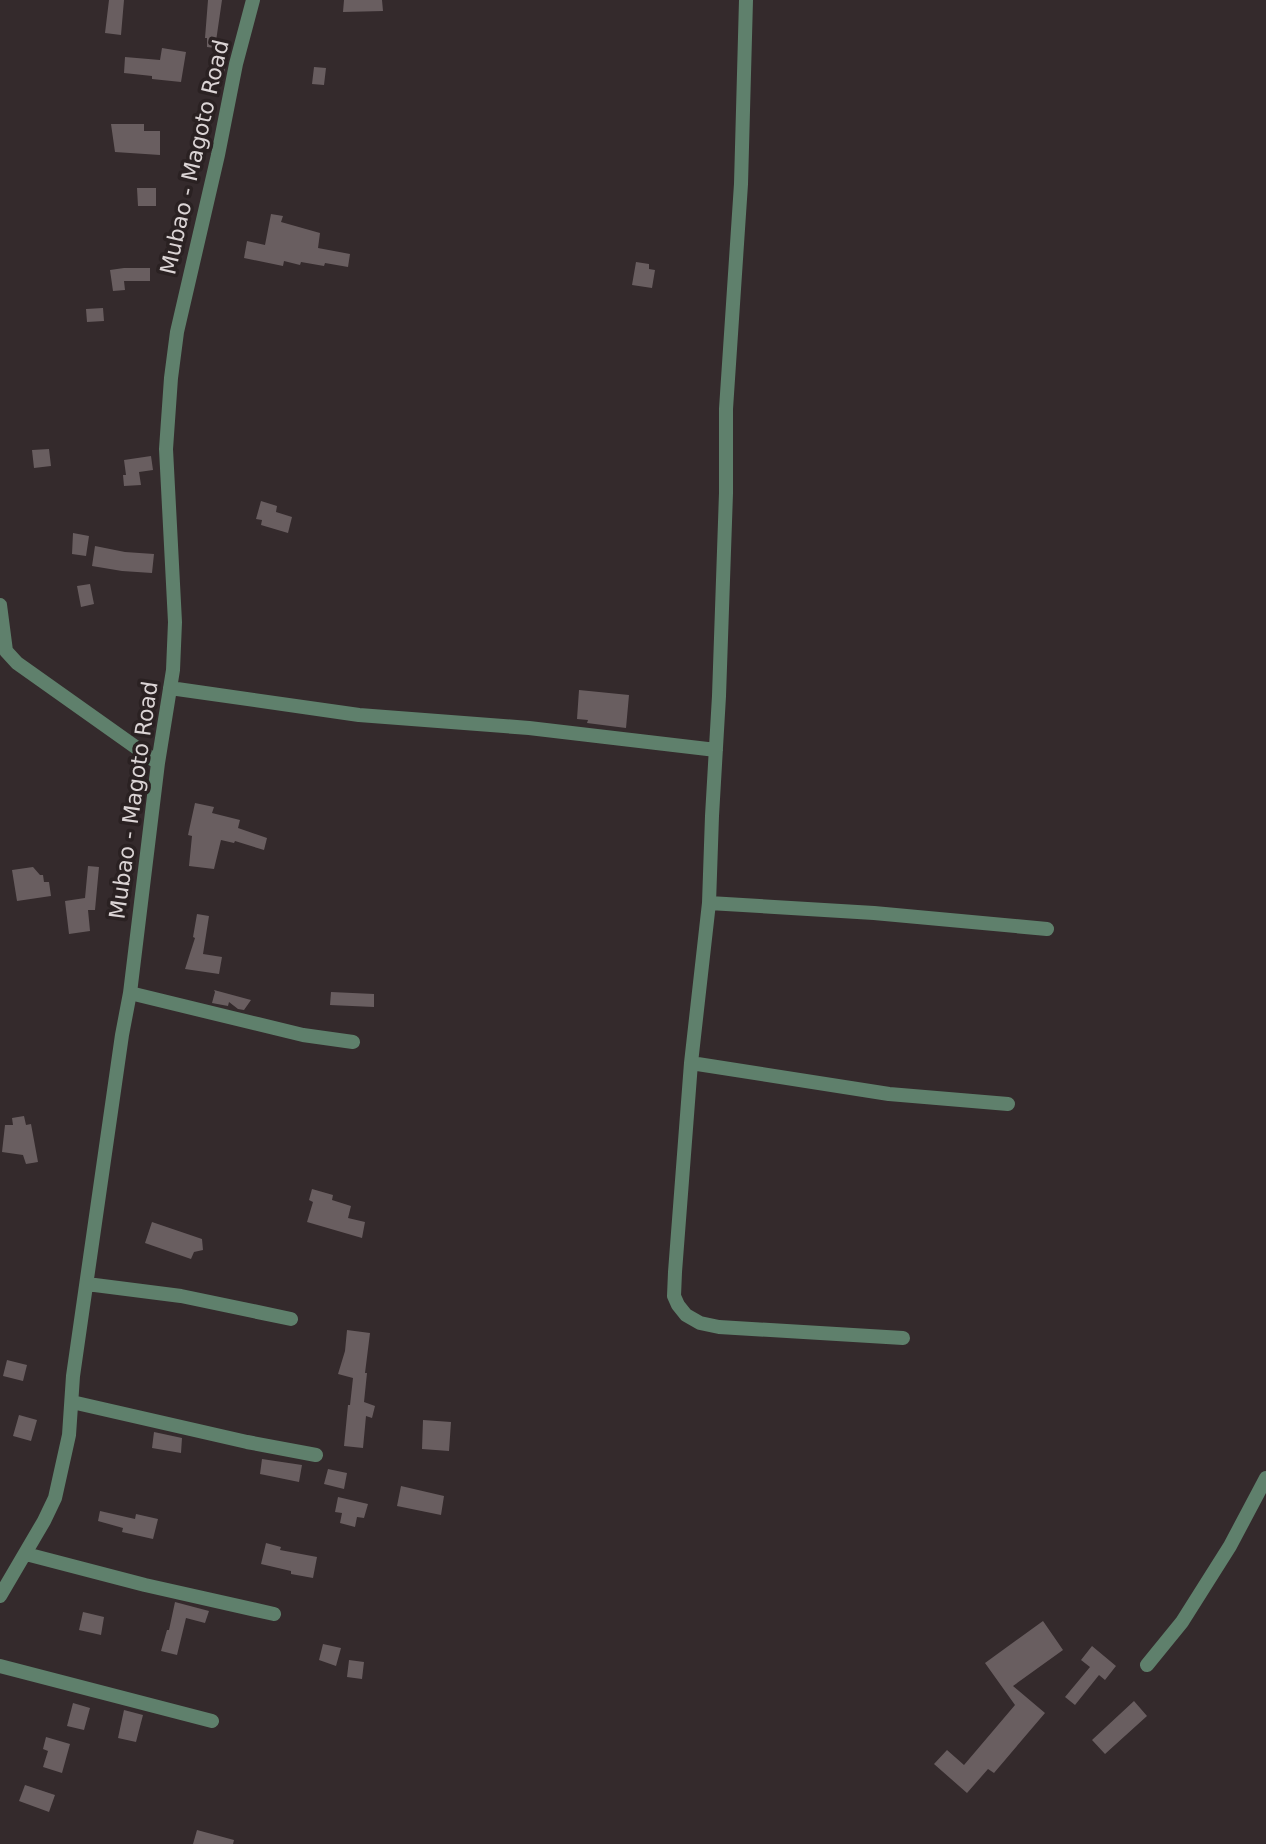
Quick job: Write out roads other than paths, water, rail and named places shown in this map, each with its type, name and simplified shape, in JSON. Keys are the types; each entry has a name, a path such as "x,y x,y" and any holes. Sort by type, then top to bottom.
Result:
{"street":[{"name":"Mubao - Magoto Road","path":"0,1596 55,1498 69,1435 73,1376 130,993 158,763 173,670 175,622 166,449 171,378 177,332 253,0"},
{"path":"746,0 741,184 726,409 726,493 709,903 691,1063 674,1296 686,1315 700,1323 719,1327 903,1338"},
{"path":"0,605 6,651 17,663 158,763"},
{"path":"170,688 359,715 529,728 716,750"},
{"path":"709,903 874,913 1047,929"},
{"path":"130,993 303,1035 353,1042"},
{"path":"691,1063 889,1094 1008,1104"},
{"path":"87,1284 181,1296 291,1319"},
{"path":"72,1402 316,1455"},
{"path":"1147,1665 1198,1597 1230,1546 1266,1478"},
{"path":"26,1554 274,1614"},
{"path":"0,1666 212,1721"}]}
